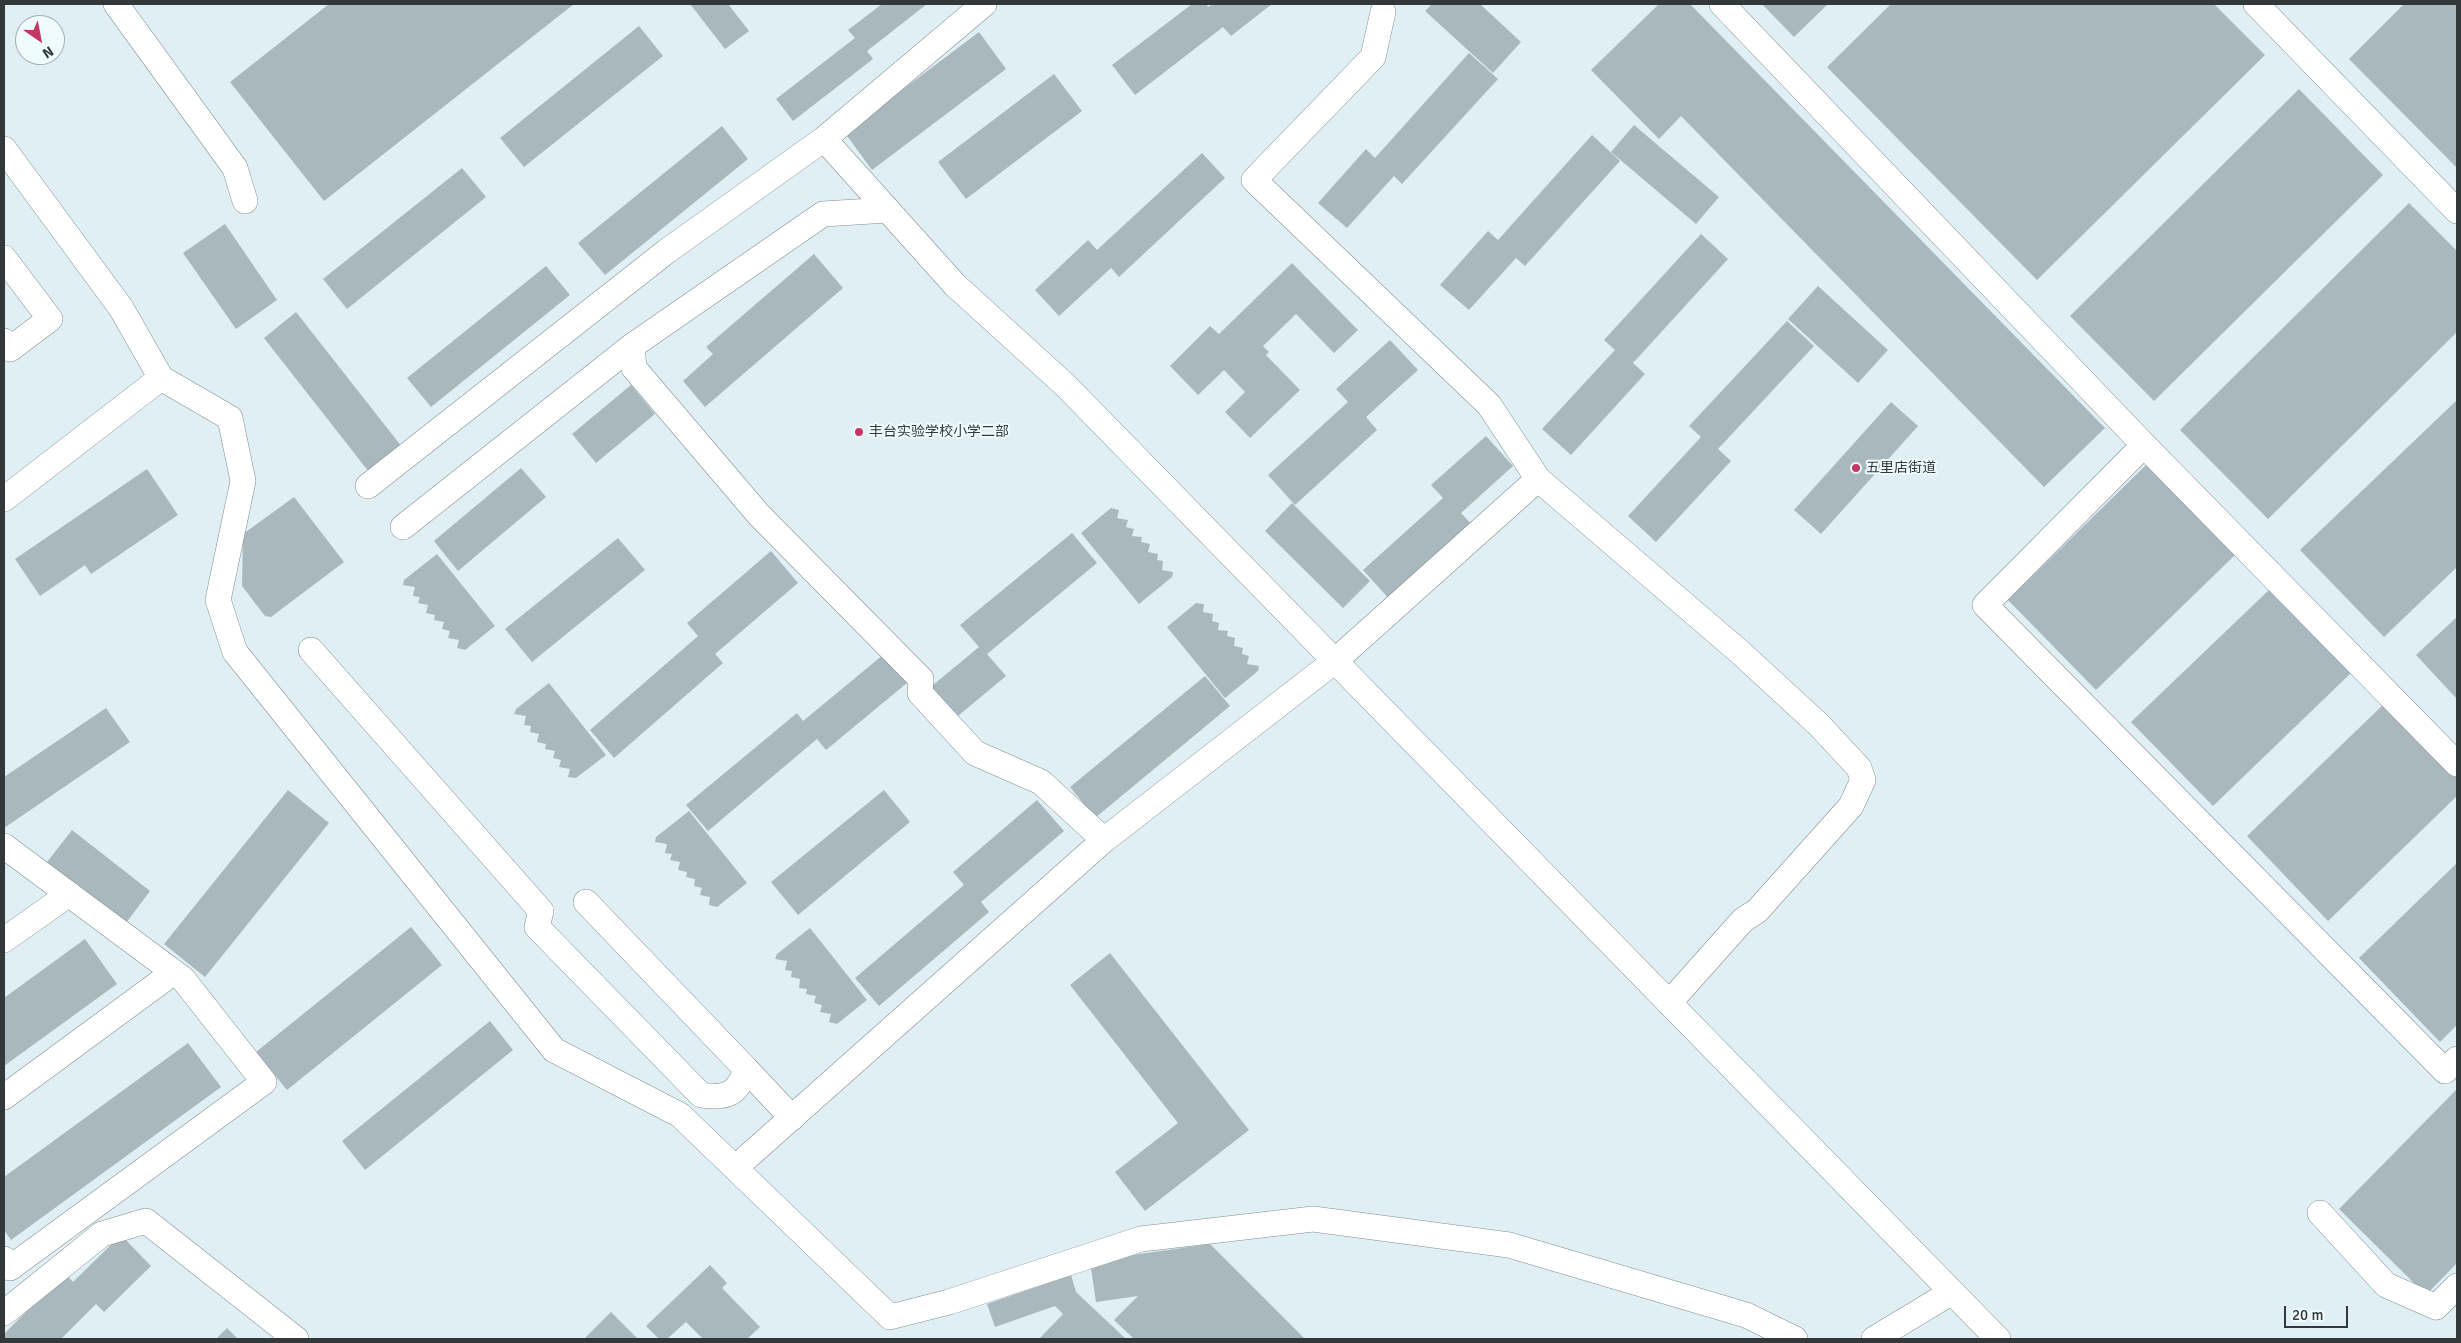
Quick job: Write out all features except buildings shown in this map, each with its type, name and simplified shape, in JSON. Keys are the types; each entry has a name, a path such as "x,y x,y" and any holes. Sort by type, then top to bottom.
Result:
{"street":[{"path":"368,486 666,251 824,140 984,4"},
{"path":"1722,4 2144,446 2457,764"},
{"path":"2256,4 2457,211"},
{"path":"126,8 235,168 245,201"},
{"path":"1383,12 1373,57 1254,180 1490,405 1538,479 1742,654 1812,719 1860,768 1863,780 1851,806 1757,911 1743,920 1669,1003"},
{"path":"824,140 955,285 1065,385 1998,1339"},
{"path":"4,149 121,308 161,378 230,418 243,481 218,600 234,652 554,1050 680,1115 890,1317 949,1302 1142,1239 1314,1219 1509,1246 1746,1315 1795,1339"},
{"path":"402,527 632,346 823,214 888,210"},
{"path":"4,258 50,319 10,349 4,341"},
{"path":"632,346 634,368 759,515 921,679 920,693 975,753 1041,782 1104,840"},
{"path":"4,499 161,378"},
{"path":"2144,446 1985,606 2445,1071 2457,1059"},
{"path":"735,1168 1104,840 1336,660 1538,479"},
{"path":"311,650 541,912 537,928 701,1095 717,1098 729,1094 741,1084 746,1069"},
{"path":"4,846 184,979 264,1082 10,1268 4,1259"},
{"path":"4,940 68,894"},
{"path":"586,902 792,1118"},
{"path":"4,1097 174,972"},
{"path":"2320,1213 2386,1284 2436,1307 2457,1286"},
{"path":"4,1314 102,1234 146,1221 296,1339"},
{"path":"1874,1339 1952,1292"}],"place":[{"name":"丰台实验学校小学二部","path":"859,432"},
{"name":"五里店街道","path":"1856,468"}]}
